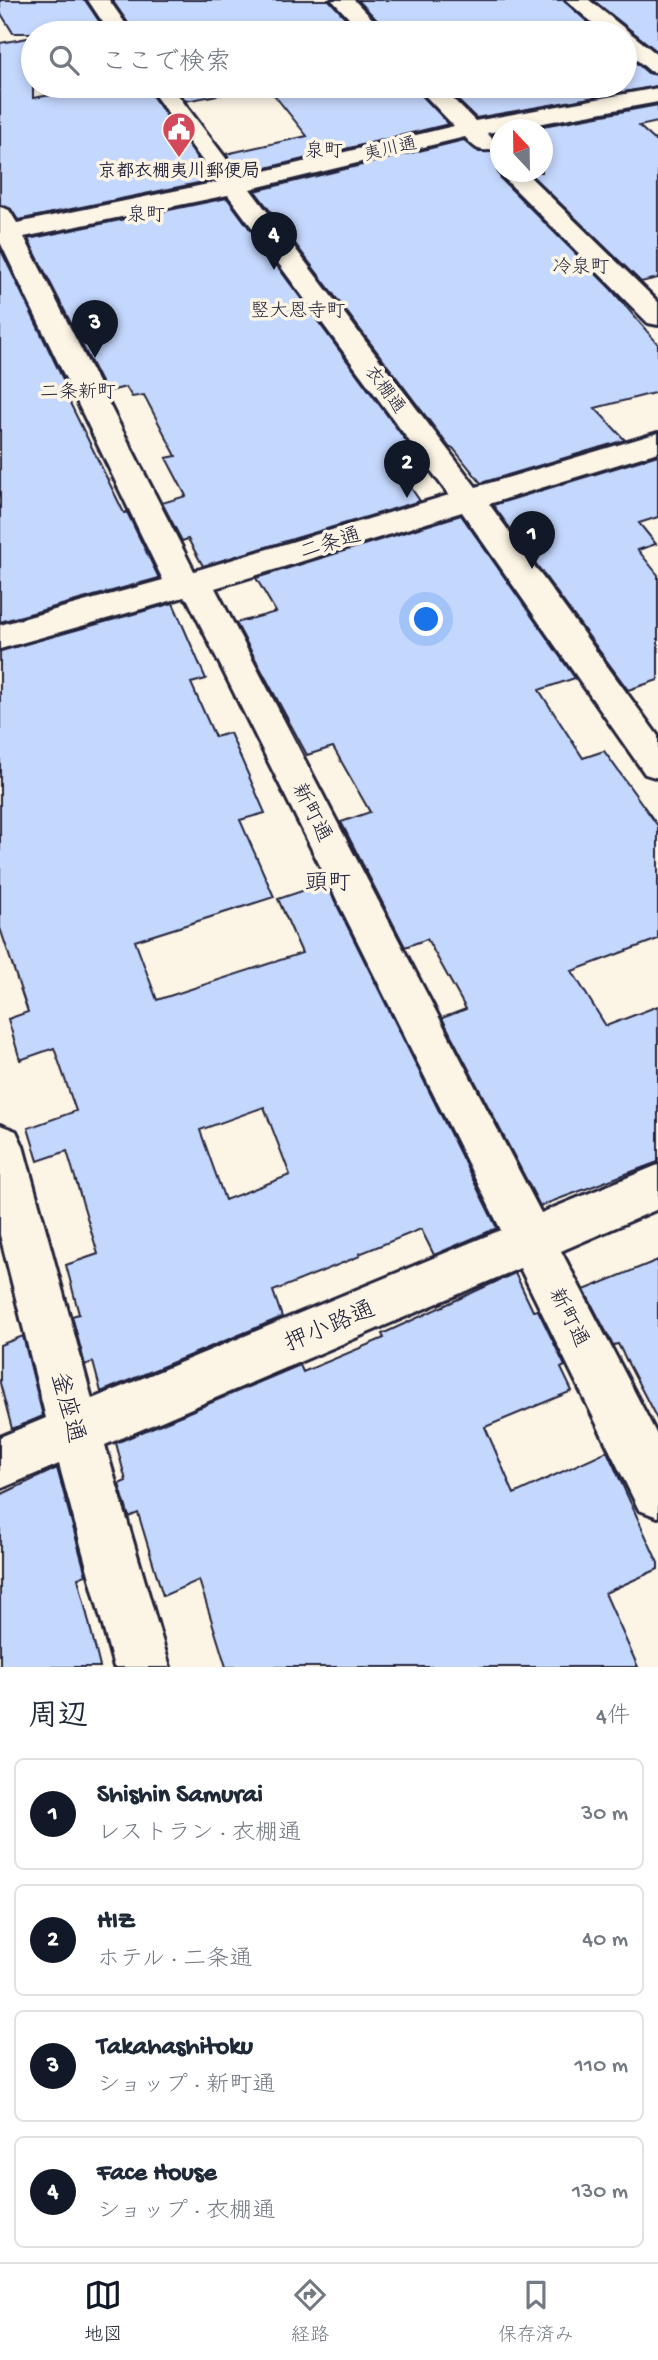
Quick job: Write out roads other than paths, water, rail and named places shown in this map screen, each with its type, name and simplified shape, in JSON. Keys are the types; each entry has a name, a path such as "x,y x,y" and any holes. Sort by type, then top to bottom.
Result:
{"street":[{"path":"98,0 113,21"},
{"path":"342,0 363,21"},
{"path":"576,0 602,21"},
{"path":"637,49 658,66"},
{"name":"夷川通","path":"3,227 233,186 470,129 658,95"},
{"name":"衣棚通","path":"168,98 469,499 658,764"},
{"path":"439,98 490,150"},
{"path":"522,182 658,317"},
{"name":"新町通","path":"3,227 177,576 201,593 658,1491"},
{"name":"二条通","path":"0,637 187,585 658,442"},
{"name":"釜座通","path":"0,1146 75,1431 142,1667"},
{"name":"押小路通","path":"0,1462 658,1187"}],"place":[{"name":"京都衣棚夷川郵便局","path":"179,159"},
{"name":"Face House","path":"274,270"},
{"name":"Takahashitoku","path":"95,358"},
{"name":"HIZ","path":"407,498"},
{"name":"Shishin Samurai","path":"532,569"}],"district":[{"name":"泉町","path":"324,149"},
{"name":"泉町","path":"146,213"},
{"name":"冷泉町","path":"581,265"},
{"name":"竪大恩寺町","path":"298,309"},
{"name":"二条新町","path":"78,390"},
{"name":"頭町","path":"328,881"}]}
